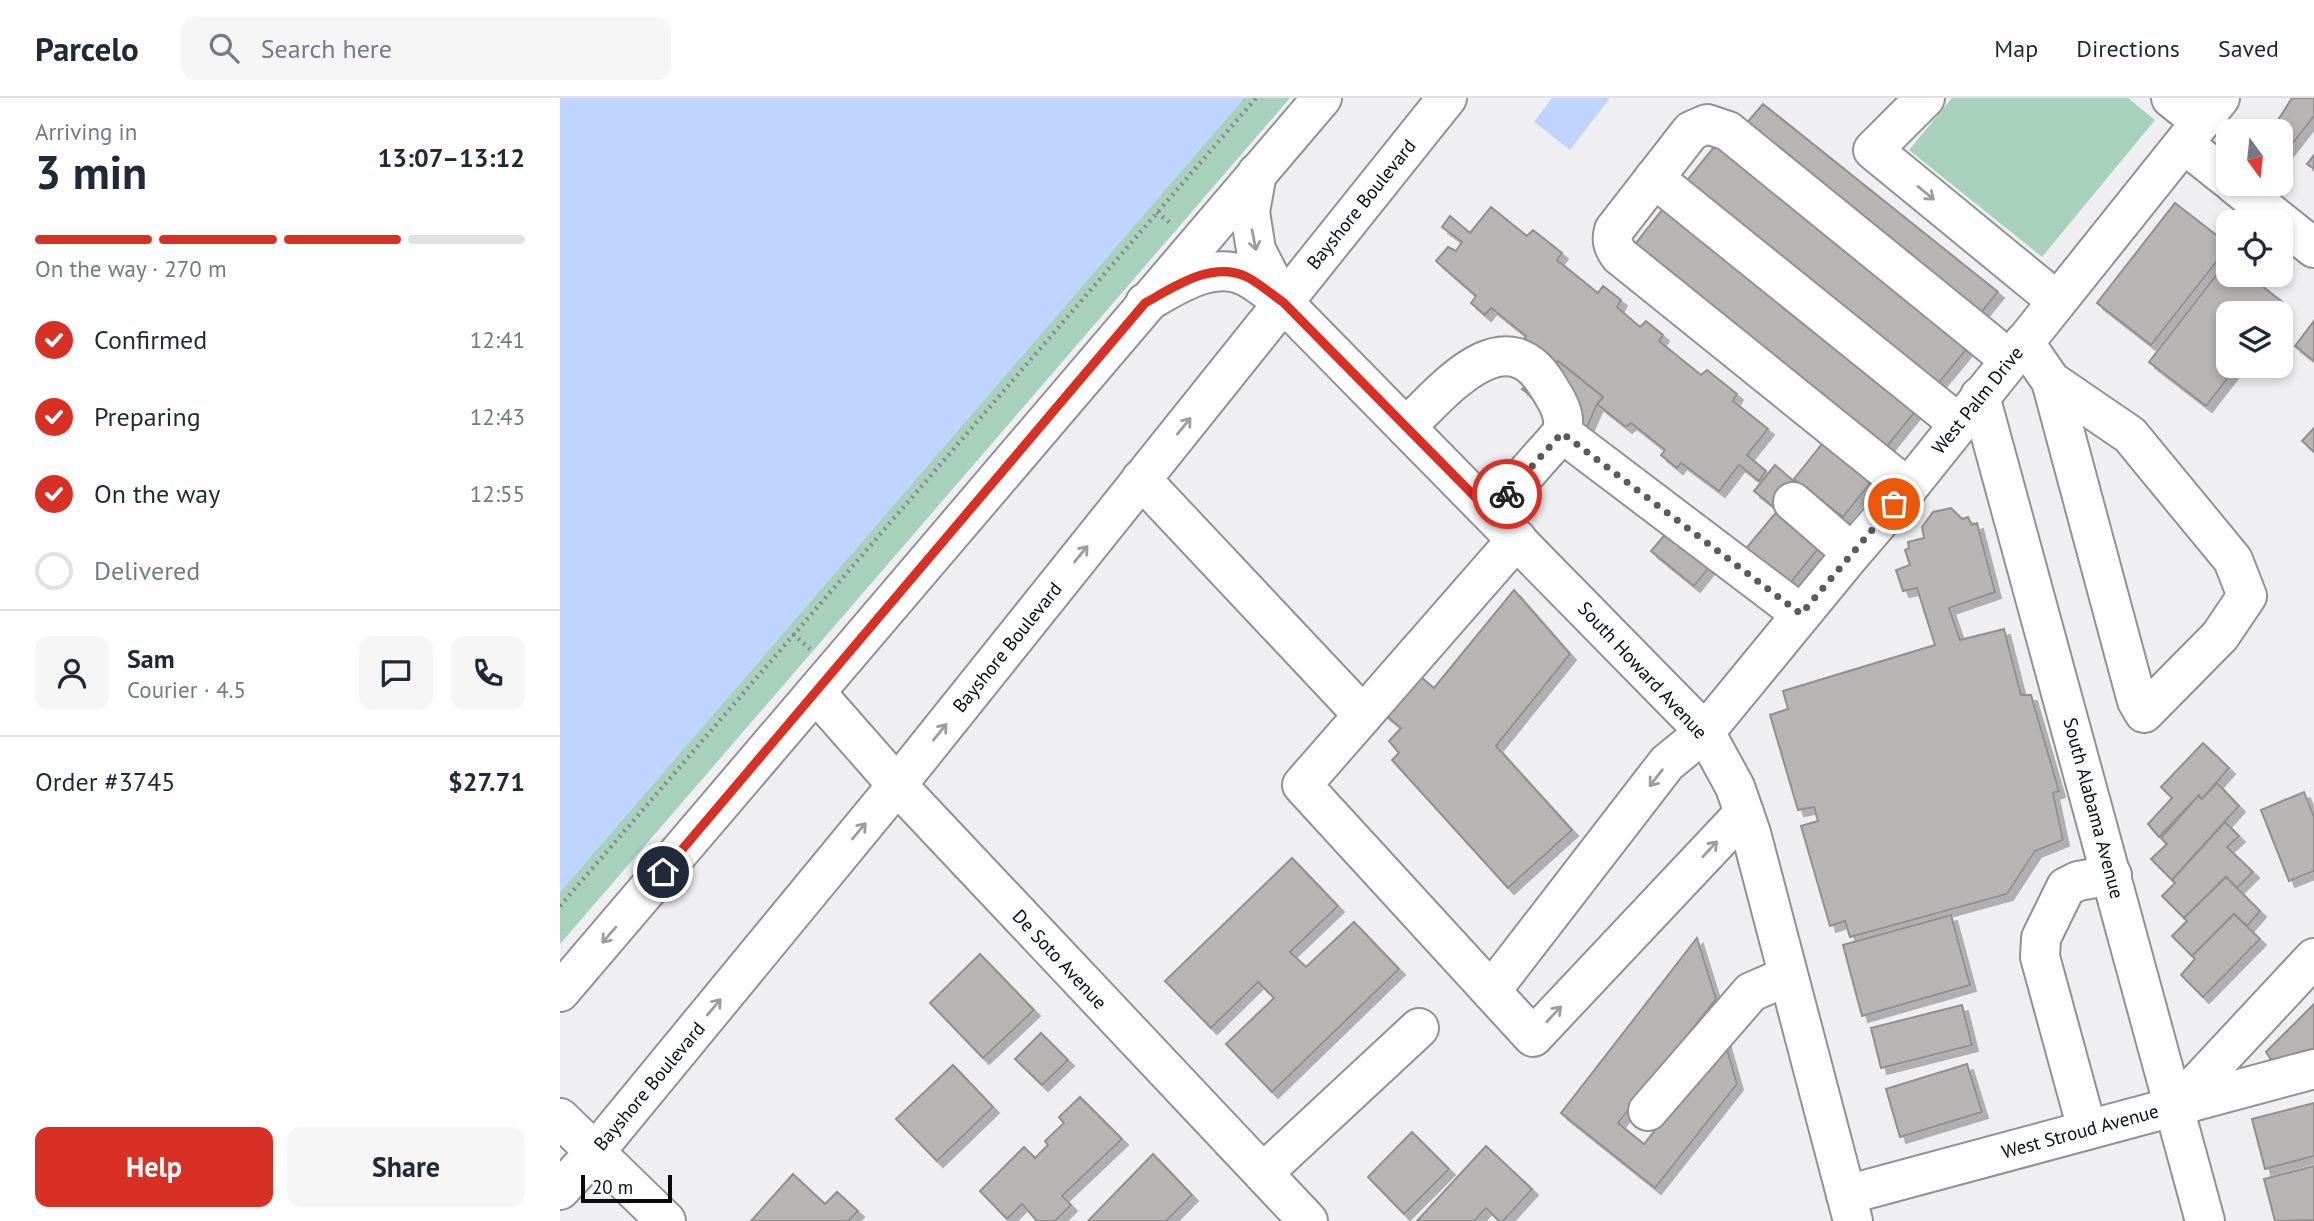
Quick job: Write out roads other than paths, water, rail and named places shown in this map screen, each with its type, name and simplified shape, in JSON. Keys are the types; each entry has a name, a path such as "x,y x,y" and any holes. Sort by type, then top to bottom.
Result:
{"main road":[{"path":"560,992 1322,98"},
{"name":"Bayshore Boulevard","path":"560,1190 595,1152 897,785 1447,98"},
{"path":"1925,98 1873,150 2057,301"},
{"path":"2171,98 2202,121 2216,152"},
{"name":"West Palm Drive","path":"1491,991 1667,763 1705,732 1852,552 1908,488 2202,121"},
{"path":"1908,488 1620,256 1612,239 1614,230 1691,131 1707,124 1728,131 2017,351 2051,381 2130,435 2233,559 2247,596 2220,636 2144,713 2137,701 2051,381"},
{"name":"South Howard Avenue","path":"1257,173 1250,212 1256,250 1283,302"},
{"path":"1654,178 1969,410"},
{"path":"2249,196 2314,248"},
{"name":"South Howard Avenue","path":"1145,303 1193,276 1227,271 1246,276 1283,302 1705,732 1735,787 1751,834 1849,1208"},
{"path":"1406,427 1461,375 1482,360 1495,357 1515,358 1541,375 1560,404 1564,424 1562,433 1491,513"},
{"name":"South Alabama Avenue","path":"1969,410 2112,875 2206,1221"},
{"path":"1562,433 1801,614"},
{"path":"1141,479 1363,715"},
{"path":"1793,502 1852,552"},
{"path":"1517,539 1302,785 1533,1037 1744,813"},
{"name":"De Soto Avenue","path":"816,693 897,785 1308,1221"},
{"path":"2087,1129 2040,957 2041,938 2066,887 2078,881 2112,875"},
{"path":"2176,1106 2314,958"},
{"path":"1647,1111 1751,992 1788,976"},
{"path":"1263,1173 1419,1028"},
{"name":"West Stroud Avenue","path":"1849,1208 2087,1129 2314,1069"},
{"path":"560,1118 666,1221"}],"water":[{"path":"560,98 1244,98 560,892"},
{"path":"1552,98 1610,98 1570,150 1534,122"}]}
